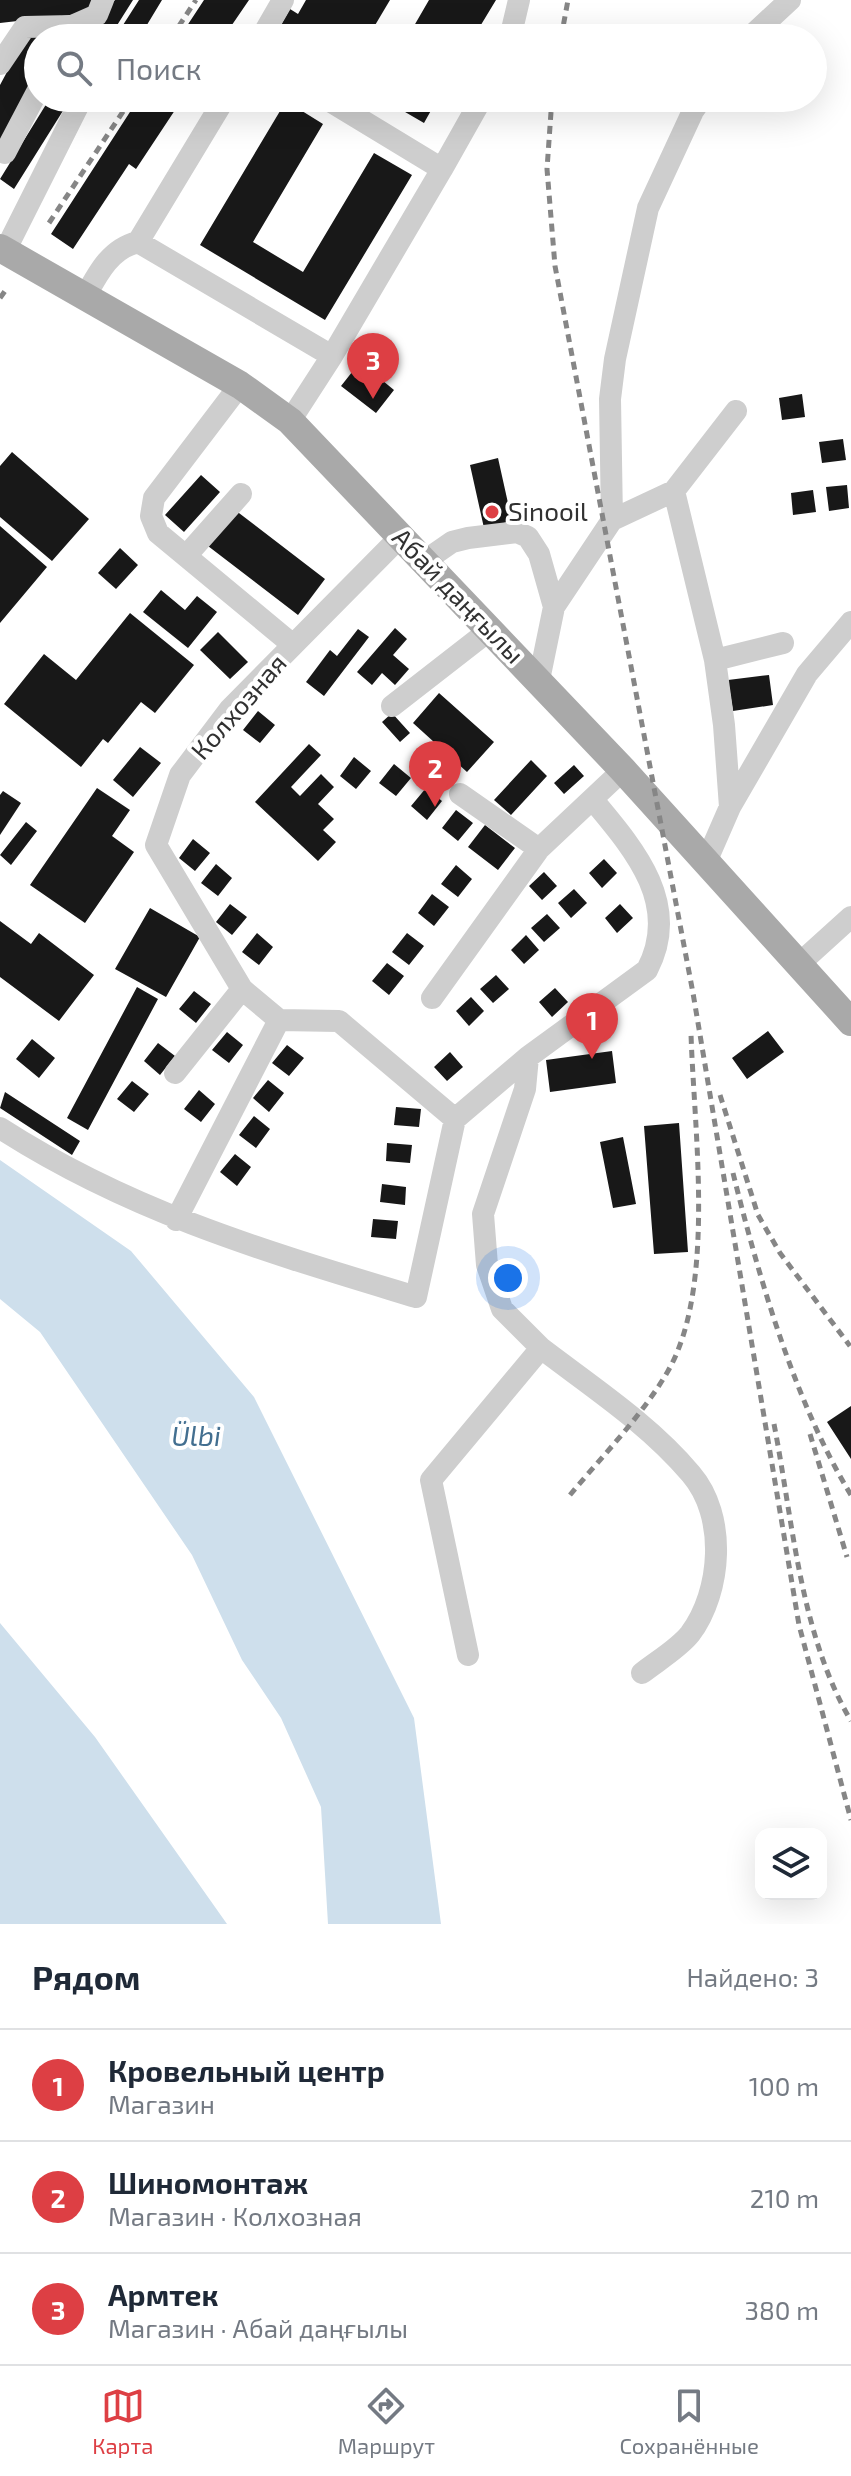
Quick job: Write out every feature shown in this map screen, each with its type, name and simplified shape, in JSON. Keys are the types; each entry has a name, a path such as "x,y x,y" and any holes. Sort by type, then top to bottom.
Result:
{"main road":[{"name":"Абай даңғылы","path":"3,249 240,385 290,421 539,680 851,1022"}],"street":[{"path":"82,24 97,15 103,0"},
{"path":"269,24 283,0"},
{"path":"513,24 519,0"},
{"path":"764,24 790,0"},
{"path":"0,30 24,27"},
{"path":"0,64 24,28"},
{"path":"0,151 5,153 26,112"},
{"path":"3,249 75,112"},
{"path":"138,242 217,112"},
{"path":"348,112 442,169"},
{"path":"290,421 332,356 474,112"},
{"path":"612,520 610,399 629,292 648,208 693,112"},
{"path":"85,297 100,270 122,246 138,242 332,356"},
{"path":"240,385 154,498 151,516 158,533 293,645"},
{"path":"539,680 554,607 612,520 674,491 736,411"},
{"path":"674,491 715,660 730,807"},
{"path":"186,556 241,494"},
{"path":"426,560 452,542 517,532 528,537 539,554 554,607"},
{"name":"Колхозная","path":"279,1020 242,989 156,845 180,775 230,709 401,536"},
{"path":"706,862 730,807 807,674 851,622"},
{"path":"392,706 491,629"},
{"path":"715,660 783,643"},
{"path":"432,998 539,849 623,770"},
{"path":"460,794 539,849"},
{"path":"0,1128 53,1162 176,1220 254,1248 416,1297 455,1119 528,1057 647,970 658,951 659,934 649,874 635,850 593,800"},
{"path":"799,964 851,917"},
{"path":"175,1073 242,989"},
{"path":"176,1220 279,1020 339,1021 455,1119"},
{"path":"528,1057 525,1089 483,1214 487,1265 502,1309 541,1348 634,1419 692,1475 705,1496 717,1565 711,1591 689,1636 642,1673"},
{"path":"468,1655 431,1480 541,1348"}],"water":[{"name":"Ülbi","path":"0,1160 131,1251 254,1397 414,1718 441,1924 328,1924 321,1807 281,1718 242,1660 192,1555 40,1332 0,1299"},
{"path":"0,1623 95,1737 227,1924 0,1924"}],"building":[{"path":"0,0 95,0 96,7 79,14 0,23"},
{"path":"115,0 133,0 118,24 97,24"},
{"path":"139,0 162,0 147,24 124,24"},
{"path":"204,0 249,0 233,24 188,24"},
{"path":"306,0 390,0 376,24 281,24 290,9 298,14"},
{"path":"429,0 496,0 481,24 415,24"},
{"path":"24,40 24,104 4,141 0,139 0,85"},
{"path":"41,112 62,112 14,189 0,179"},
{"path":"130,112 174,112 136,169 129,164 73,249 51,234"},
{"path":"279,112 304,112 323,124 253,242 303,272 374,153 412,175 325,320 200,245"},
{"path":"405,112 430,112 424,123"},
{"path":"360,362 394,390 376,413 341,386"},
{"path":"802,394 805,417 782,420 779,398"},
{"path":"843,439 846,460 822,463 819,442"},
{"path":"12,452 89,519 52,561 0,517 0,466"},
{"path":"498,458 512,521 484,528 470,465"},
{"path":"201,475 220,492 184,532 165,515"},
{"path":"847,485 849,508 829,511 826,487"},
{"path":"813,490 816,512 793,515 791,493"},
{"path":"235,510 325,579 298,615 208,546"},
{"path":"0,526 47,567 0,623"},
{"path":"120,548 138,565 116,589 98,573"},
{"path":"161,590 185,610 197,596 217,612 188,648 143,612"},
{"path":"130,613 194,665 155,713 141,702 108,743 103,739 81,767 4,704 44,654 76,680"},
{"path":"395,628 407,639 393,655 409,669 395,685 382,673 372,685 357,672"},
{"path":"358,629 369,637 324,696 306,682 330,650 337,656"},
{"path":"218,632 248,662 230,679 200,650"},
{"path":"769,675 773,705 733,711 728,680"},
{"path":"439,693 494,742 467,772 413,723"},
{"path":"258,711 275,725 260,743 243,730"},
{"path":"392,713 410,733 400,742 382,722"},
{"path":"309,744 321,755 291,787 300,796 321,774 334,787 318,804 334,819 323,830 336,842 318,861 255,802"},
{"path":"140,747 161,763 133,797 113,780"},
{"path":"354,757 371,771 356,789 340,776"},
{"path":"531,760 547,776 511,815 494,800"},
{"path":"394,764 411,778 396,796 379,783"},
{"path":"574,765 584,776 564,794 554,783"},
{"path":"97,788 130,810 112,836 134,852 85,923 30,885"},
{"path":"426,788 442,801 427,820 411,806"},
{"path":"3,791 21,803 0,835 0,795"},
{"path":"456,810 473,823 458,841 442,828"},
{"path":"26,822 37,831 11,865 0,855"},
{"path":"485,825 515,848 498,870 468,847"},
{"path":"193,839 210,853 195,871 179,858"},
{"path":"604,859 617,873 602,888 589,873"},
{"path":"216,864 232,878 218,896 201,883"},
{"path":"456,865 472,879 458,897 441,884"},
{"path":"544,872 557,886 542,900 529,886"},
{"path":"574,889 587,903 571,918 558,903"},
{"path":"432,894 449,907 434,926 418,913"},
{"path":"230,904 247,917 232,935 216,922"},
{"path":"620,904 633,918 617,933 605,918"},
{"path":"150,908 200,937 166,997 115,969"},
{"path":"547,914 560,928 544,942 531,928"},
{"path":"0,921 31,944 39,933 94,975 59,1021 0,977"},
{"path":"257,933 273,947 259,965 242,952"},
{"path":"407,933 424,946 409,965 392,952"},
{"path":"526,935 539,950 524,964 511,950"},
{"path":"387,963 404,976 389,995 372,981"},
{"path":"496,975 509,989 493,1003 480,989"},
{"path":"137,987 158,999 88,1130 67,1118"},
{"path":"555,988 568,1002 552,1017 539,1002"},
{"path":"194,991 211,1004 196,1023 179,1009"},
{"path":"471,997 484,1011 469,1026 456,1011"},
{"path":"768,1031 784,1052 747,1079 732,1058"},
{"path":"227,1032 243,1045 229,1063 212,1050"},
{"path":"32,1039 55,1058 39,1078 16,1059"},
{"path":"158,1043 175,1056 160,1075 144,1061"},
{"path":"287,1045 304,1058 289,1076 272,1063"},
{"path":"612,1051 616,1083 550,1092 546,1060"},
{"path":"450,1052 463,1067 447,1081 434,1067"},
{"path":"268,1080 284,1093 269,1112 253,1098"},
{"path":"132,1081 149,1094 134,1112 117,1099"},
{"path":"199,1090 215,1104 201,1122 184,1109"},
{"path":"5,1092 80,1141 72,1155 0,1108"},
{"path":"396,1107 421,1109 419,1127 394,1125"},
{"path":"254,1116 270,1129 256,1148 239,1135"},
{"path":"679,1123 688,1252 654,1254 644,1126"},
{"path":"623,1137 636,1204 613,1208 600,1142"},
{"path":"387,1143 412,1145 410,1163 386,1161"},
{"path":"235,1154 251,1167 237,1186 220,1172"},
{"path":"382,1184 406,1187 405,1205 380,1202"},
{"path":"373,1219 398,1221 396,1239 371,1237"},
{"path":"851,1406 851,1459 827,1422"}],"railway":[{"path":"180,24 196,0"},
{"path":"564,24 568,0"},
{"path":"49,223 123,112"},
{"path":"551,112 547,169 555,266 693,993 799,1625 851,1820"},
{"path":"0,298 5,291"},
{"path":"570,1495 646,1404 668,1371 683,1336 692,1297 699,1207 691,1034"},
{"path":"720,1095 758,1215 780,1253 850,1346"},
{"path":"733,1173 767,1297 796,1380 831,1459 851,1495"},
{"path":"774,1424 809,1615 820,1652 851,1721"},
{"path":"810,1434 847,1557"}],"place":[{"name":"Армтек","path":"373,399"},
{"name":"Sinooil","path":"492,512"},
{"name":"Шиномонтаж","path":"435,807"},
{"name":"Кровельный центр","path":"592,1059"}]}
